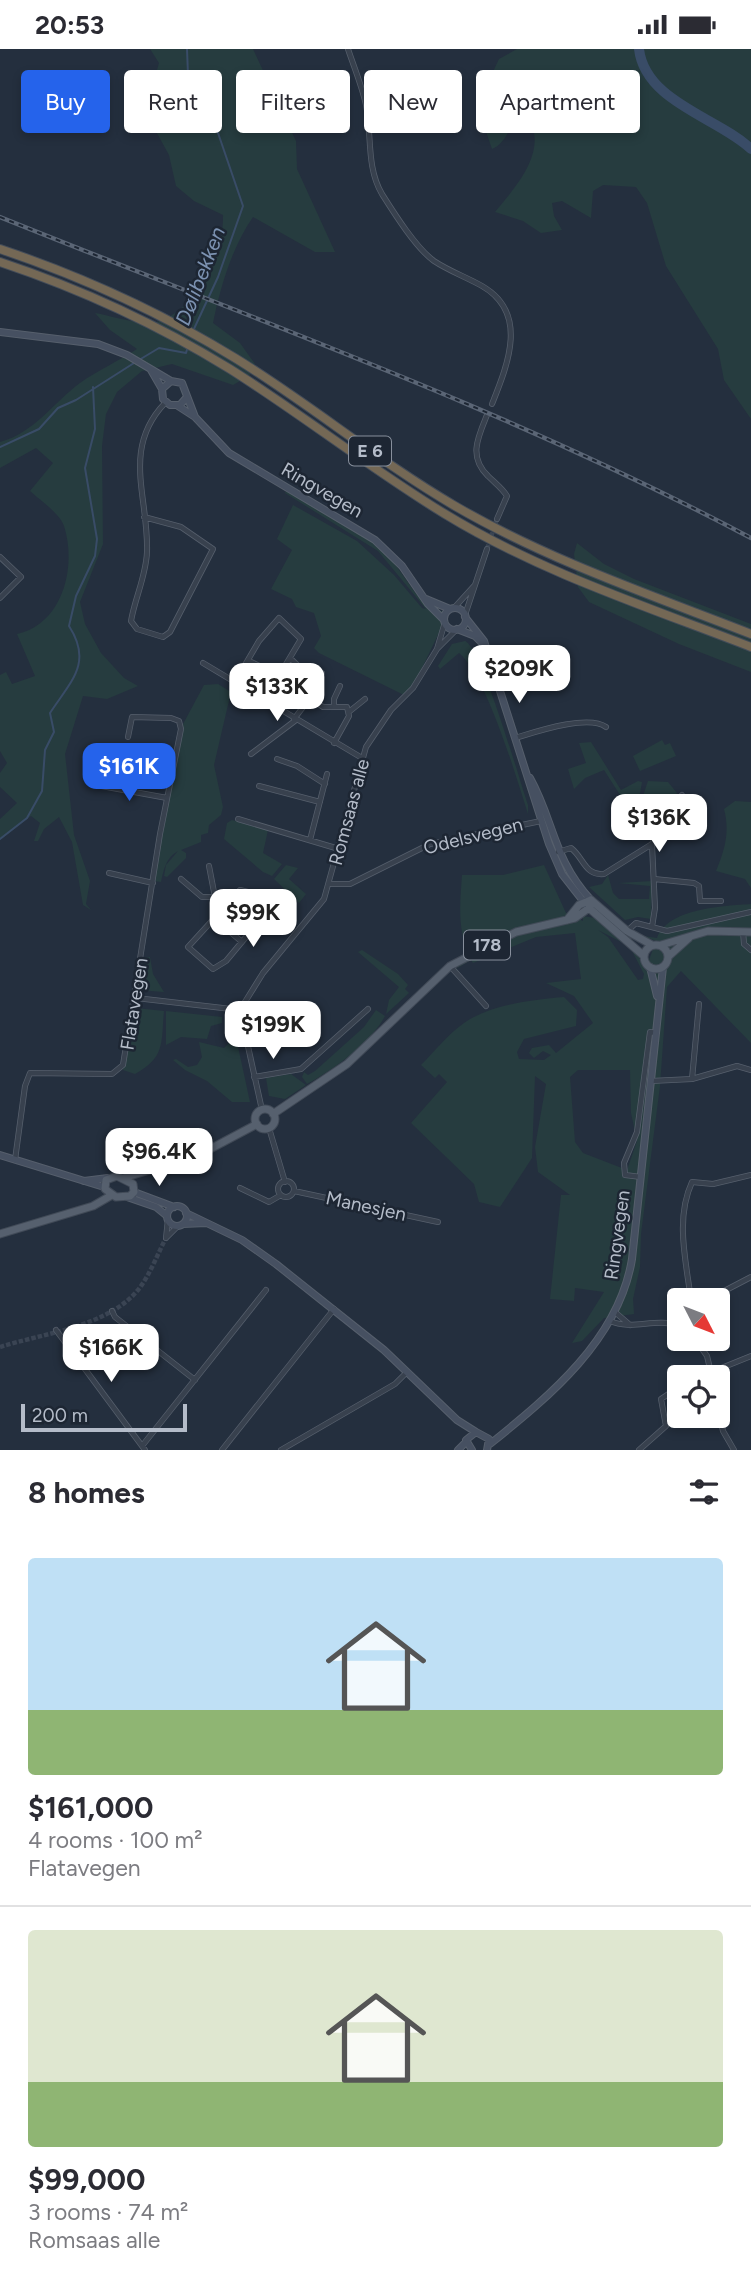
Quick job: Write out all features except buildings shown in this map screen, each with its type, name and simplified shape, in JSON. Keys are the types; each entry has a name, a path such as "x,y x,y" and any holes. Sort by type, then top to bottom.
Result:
{"highway":[{"name":"E 6","path":"0,249 79,277 180,326 237,359 398,470 488,524 588,570 751,634"},
{"name":"E 6","path":"0,262 74,289 175,337 231,370 402,487 484,535 568,575 751,647"}],"main road":[{"path":"0,332 98,344 127,355 171,381 184,384 187,397 178,406 166,403 162,389 151,370"},
{"path":"162,389 171,381"},
{"name":"Ringvegen","path":"187,397 195,417"},
{"name":"Ringvegen","path":"178,406 195,417 219,444 239,460 375,540 401,566 424,599 444,621"},
{"path":"424,599 465,616 480,633 556,853"},
{"path":"452,609 444,621 449,628 475,636 486,649"},
{"path":"457,629 463,625 465,616"},
{"path":"526,770 541,821 556,853 588,903 625,934 650,967 663,967 669,956 692,936"},
{"name":"178","path":"273,1114 347,1063 450,966 510,935 575,918 588,903"},
{"path":"625,934 652,945 661,945 719,930 747,932"},
{"path":"644,956 652,945"},
{"path":"661,945 669,956"},
{"name":"Ringvegen","path":"650,967 658,997"},
{"name":"Ringvegen","path":"489,1448 506,1430 549,1397 616,1313 630,1271 651,1081 653,1032 663,967"},
{"path":"82,1181 123,1178 207,1152 257,1124 269,1128 274,1122 273,1114 262,1110 257,1114 257,1124"},
{"path":"0,1155 104,1187 113,1195"},
{"path":"131,1191 149,1171"},
{"path":"104,1187 108,1178"},
{"path":"123,1178 131,1191 181,1225 208,1223"},
{"path":"0,1234 93,1206 113,1195 131,1191 180,1207 186,1213 242,1240 334,1309 408,1371 457,1420 485,1435 489,1448"},
{"path":"168,1218 174,1206"},
{"path":"181,1225 186,1213"},
{"path":"457,1420 472,1450"},
{"name":"Ringvegen","path":"485,1435 506,1430"},
{"path":"458,1450 476,1432"}],"street":[{"path":"348,49 366,106 371,159 382,194 422,250 440,264 484,287 498,298 507,311 512,337 510,353 492,404"},
{"path":"144,517 181,527 210,544 214,551 170,632 163,637 137,629 131,621 147,556 139,483 142,446 149,423 166,403"},
{"path":"487,415 476,443 475,454 485,474 507,496 498,519"},
{"path":"465,616 487,549"},
{"path":"0,557 21,577 0,598"},
{"path":"452,609 475,586"},
{"path":"235,683 258,641 279,618 301,639 279,676"},
{"name":"Romsaas alle","path":"437,649 444,621"},
{"name":"Romsaas alle","path":"240,1010 263,973 321,904 330,884 362,758 373,734 391,710 413,688 437,649 457,629"},
{"path":"290,658 316,683"},
{"path":"249,661 279,676 323,707 347,707 350,711"},
{"path":"203,663 362,758"},
{"path":"251,754 290,728 323,673"},
{"path":"334,706 340,686"},
{"path":"334,743 350,711 365,699"},
{"name":"Flatavegen","path":"15,1160 25,1086 30,1073 118,1072 123,1065 167,798 181,735 178,721 171,717 132,717 128,737"},
{"path":"515,739 566,724 598,722 606,727"},
{"path":"277,759 325,784"},
{"path":"310,840 327,774"},
{"path":"96,785 167,798"},
{"path":"259,786 320,802"},
{"path":"652,927 652,844 668,809 682,795"},
{"path":"238,819 339,849"},
{"name":"Odelsvegen","path":"330,884 351,884 430,843 541,821"},
{"path":"556,853 571,848 588,870 596,875 604,874 652,844"},
{"path":"209,866 216,915 242,942"},
{"path":"109,873 153,883"},
{"path":"181,879 202,897 214,897"},
{"path":"654,879 694,883 699,886 700,901 721,901"},
{"path":"240,890 265,908 263,919 219,967 209,967 188,947 216,915 240,890"},
{"path":"625,934 636,923 677,930 751,912"},
{"path":"747,932 744,943 751,950"},
{"path":"450,966 486,1006"},
{"path":"136,999 240,1010 262,1110"},
{"path":"692,1079 699,1004"},
{"path":"254,1077 301,1069 368,1009"},
{"path":"641,1177 625,1175 624,1163 637,1132 653,1032"},
{"path":"651,1081 692,1079 737,1066 751,1070"},
{"path":"269,1128 285,1181"},
{"path":"690,1288 682,1221 686,1195 692,1182 712,1184 751,1175"},
{"path":"240,1188 269,1202 281,1195 288,1197 294,1191 291,1183 285,1181"},
{"path":"281,1195 279,1187 285,1181"},
{"name":"Manesjen","path":"294,1191 438,1222"},
{"path":"168,1218 166,1238 181,1225"},
{"path":"729,1288 751,1276"},
{"path":"56,1330 144,1448 266,1290"},
{"path":"222,1450 334,1309"},
{"path":"112,1311 115,1317 195,1380"},
{"path":"616,1313 631,1326"},
{"path":"610,1321 631,1326 667,1323"},
{"path":"730,1366 751,1356"},
{"path":"281,1450 395,1384 408,1371"},
{"path":"639,1450 665,1428 667,1420 661,1399 667,1395"},
{"path":"722,1428 734,1450"}],"green space":[{"path":"150,49 253,49 263,70 236,70 236,133 292,133 296,141 297,169 335,252 315,252 253,217 228,268 213,323 240,343 255,364 249,376 233,385 172,364 142,371 117,392 106,414 102,446 103,544 80,602 85,624 101,653 124,678 138,686 107,699 83,696 65,754 74,835 90,881 86,904 91,910 83,905 72,842 59,817 44,829 38,841 34,841 40,823 31,816 0,840 0,819 17,803 0,787 0,773 7,763 0,751 0,675 6,672 12,684 35,676 17,634 46,619 56,606 63,591 69,558 62,521 30,491 53,463 36,448 0,468 0,442 23,432 80,383 137,349 110,330 95,313 137,322 160,321 174,314 197,292 214,262 223,215 194,201 176,186 169,155 157,133 222,133 222,70 157,70 159,63"},
{"path":"517,49 751,49 751,419 724,380 718,349 666,266 647,203 636,187 603,185 593,191 591,218 562,201 552,203 554,216 562,230 541,233 523,221 495,212 529,165 534,133 640,133 640,70 494,70 499,59"},
{"path":"487,133 508,133 502,142 492,149"},
{"path":"286,491 368,539 391,560 422,600 439,610 449,612 408,697 319,653 314,648 321,636 314,613 296,607 292,599 271,589 292,550 277,539 293,505 357,541 426,609 378,551 285,493"},
{"path":"577,543 604,564 634,579 751,624 751,672 679,644 589,602 578,587 574,554"},
{"path":"465,641 481,666 490,689 528,805 528,814 490,704 469,665 459,653 440,669 438,666 452,644"},
{"path":"218,684 231,692 214,765 223,807 221,815 209,825 208,833 201,835 201,842 181,850 186,853 186,858 167,877 164,876 166,866 161,882 154,881 182,726 204,685"},
{"path":"662,740 665,745 670,743 676,756 640,771 633,756"},
{"path":"591,742 621,790 638,781 642,782 639,799 629,809 604,770 585,778 574,789 568,769 586,763 579,743"},
{"path":"648,781 668,782 677,793 657,825 640,805"},
{"path":"735,801 751,802 751,888 745,879 716,871 726,840 724,809"},
{"path":"232,820 268,830 263,853 282,864 272,876 263,872 224,839 227,823"},
{"path":"286,865 298,868 289,879 306,894 299,903 274,879"},
{"path":"544,865 566,913 583,921 583,916 595,918 625,944 598,930 608,937 638,980 643,979 644,974 632,951 635,950 646,968 656,941 643,936 657,938 663,928 673,920 698,910 751,904 751,1043 681,971 667,987 660,1086 641,1234 640,1267 633,1299 634,1314 604,1318 582,1341 572,1343 604,1292 575,1288 574,1301 550,1299 561,1195 570,1195 538,1172 535,1147 546,1084 535,1076 532,1158 500,1207 479,1202 474,1184 411,1123 447,1082 439,1074 435,1078 421,1065 464,1023 487,1011 512,1004 564,997 577,1010 576,1026 524,1039 517,1052 519,1059 544,1060 551,1055 543,1051 534,1058 529,1053 532,1048 549,1045 556,1053 593,1023 574,996 546,983 581,979 575,933 536,937 473,963 471,960 456,969 470,957 461,927 462,875 503,875","holes":["578,1070 630,1070 631,1113 637,1141 627,1170 583,1153 575,1142 570,1077"]},
{"path":"608,875 613,893 619,899 649,899 650,886 618,883 652,881 651,919 638,917 625,920 589,887 602,884"},
{"path":"362,950 398,974 408,985 405,989 409,993 386,1014 389,1000 399,987 358,952"},
{"path":"150,957 153,974 164,992 138,990 142,958"},
{"path":"136,1008 164,1011 162,1040 157,1055 135,1074 123,1070"},
{"path":"376,1010 385,1016 371,1036 339,1063 307,1084 302,1077 304,1072 308,1075 315,1071 364,1027"},
{"path":"166,1011 222,1017 222,1023 211,1026 207,1039 181,1037 166,1045"},
{"path":"231,1028 234,1028 250,1102 232,1102 207,1081 185,1070 173,1060 176,1059 188,1067 197,1065 202,1057 199,1042 224,1048 231,1041"},
{"path":"291,1074 306,1085 285,1099 269,1096 266,1078"}],"waterway":[{"name":"Dølibekken","path":"187,49 188,75 201,107 217,130 243,206 218,277 193,331"},
{"path":"639,49 644,67 655,83 669,96 751,149"},
{"name":"Dølibekken","path":"139,360 159,348 186,353 188,346"},
{"name":"Dølibekken","path":"0,447 39,429 58,408 76,400 134,363"},
{"path":"0,839 27,818 42,791 45,750 54,732 50,713 72,681 79,661 76,639 69,626 76,596 95,556 97,539 85,468 95,429 93,387"}],"tunnel":[{"path":"487,549 497,519"},
{"path":"0,1347 74,1327 110,1313 138,1290 166,1238"}],"railway":[{"path":"0,217 474,407 568,448 751,538"}]}
